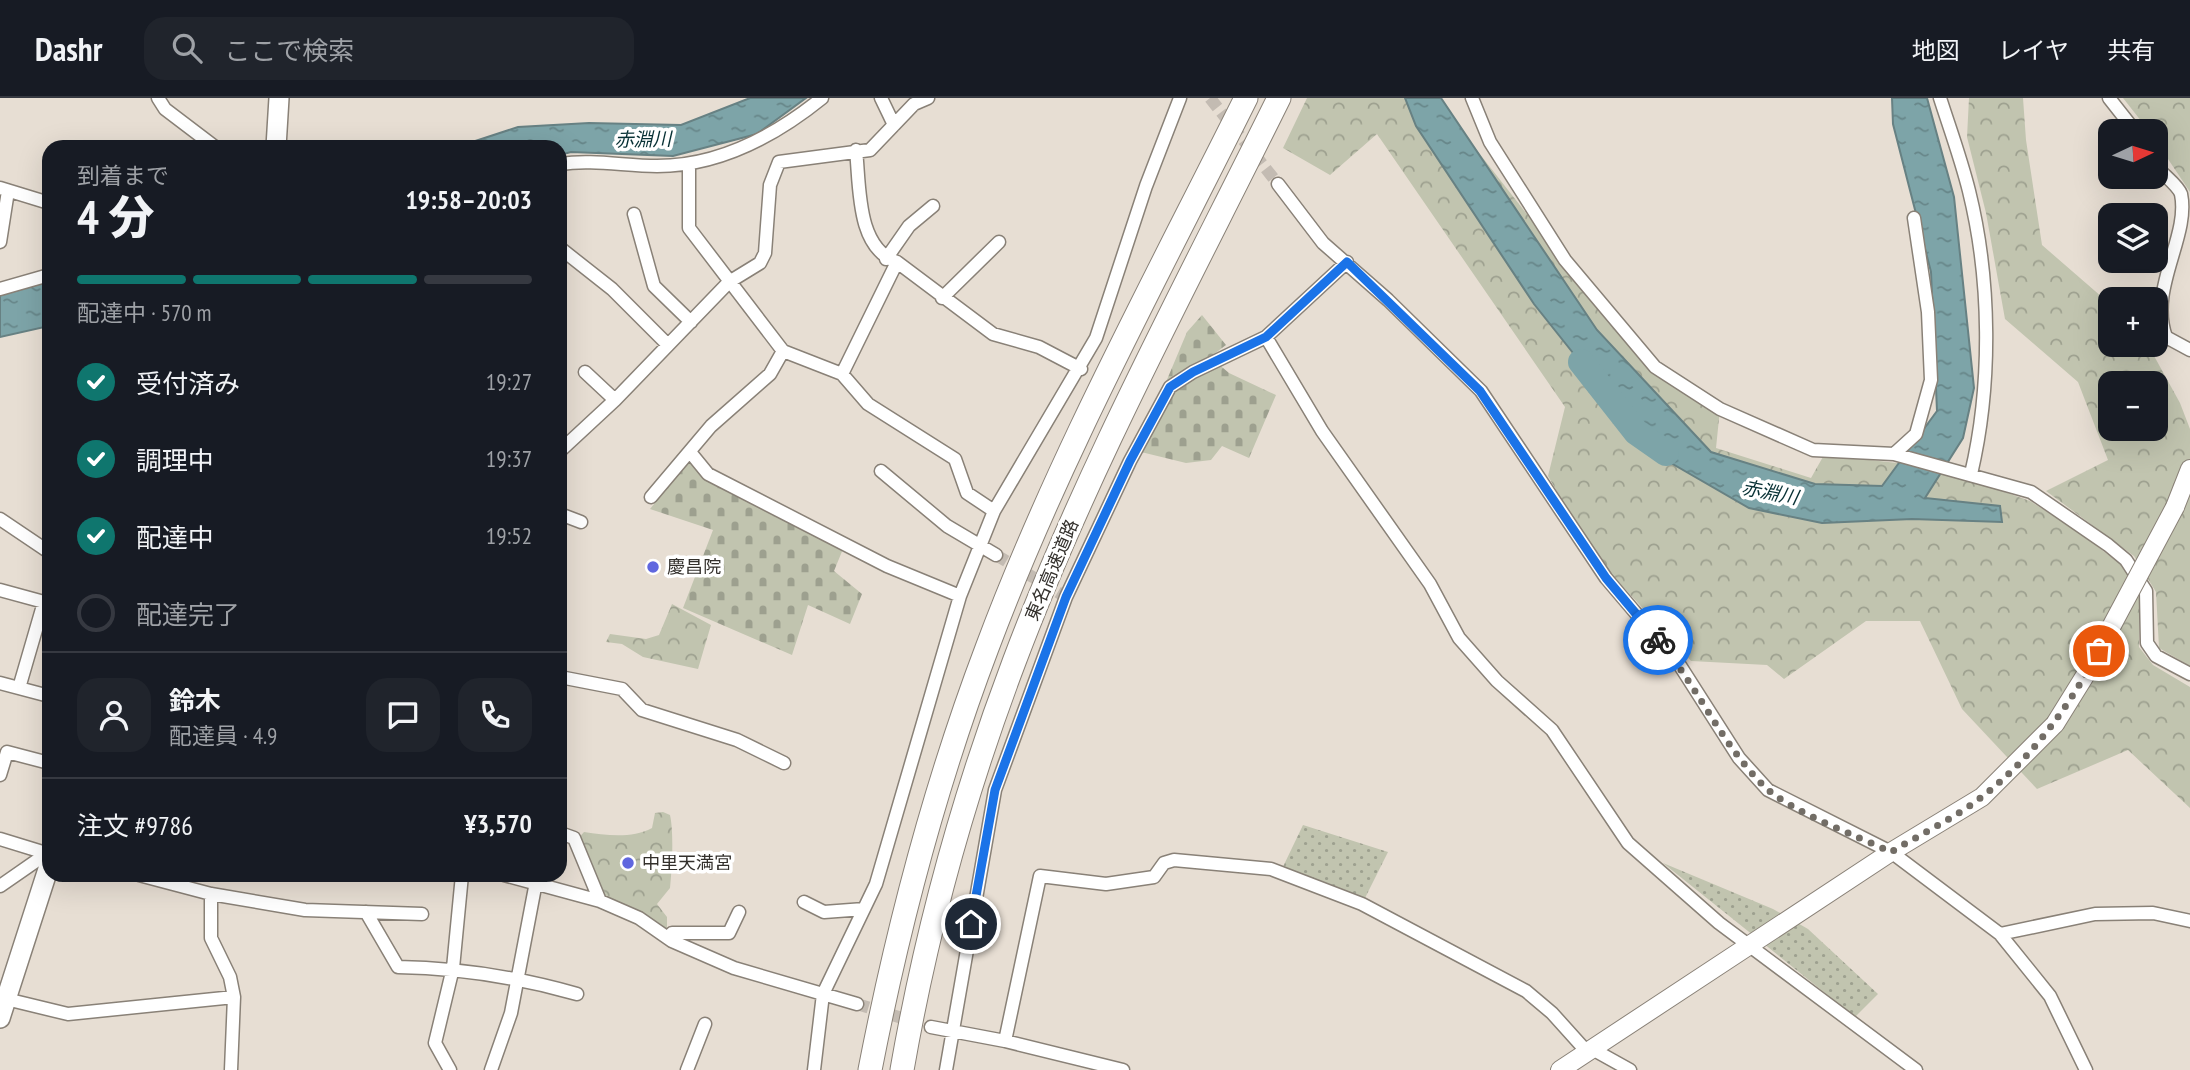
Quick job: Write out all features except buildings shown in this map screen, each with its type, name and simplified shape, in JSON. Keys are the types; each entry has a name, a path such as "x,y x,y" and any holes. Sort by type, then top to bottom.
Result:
{"highway":[{"name":"東名高速道路","path":"870,1070 909,889 926,828 987,649 1103,385 1246,98"},
{"name":"東名高速道路","path":"902,1070 931,926 983,749 1013,663 1103,454 1279,98"}],"main road":[{"path":"276,140 279,98"},
{"path":"0,1018 44,882"}],"street":[{"path":"158,98 165,109 206,140"},
{"path":"567,164 689,164 751,145 798,118 822,98"},
{"path":"881,98 894,125"},
{"path":"567,445 615,400 729,282 760,263 765,253 770,185 779,162 870,150 914,104 928,98"},
{"path":"814,1070 823,994 876,884 960,596 994,511 1081,369 1096,338 1150,175 1180,98"},
{"path":"1472,98 1490,142 1565,260 1655,367 1720,409 1813,450 1894,454 2031,492 2126,560 2146,591 2147,643 2156,656 2190,674"},
{"path":"1940,98 1969,191 1981,260 1987,383 1981,433 1971,474"},
{"path":"2109,98 2126,119"},
{"path":"856,150 866,230 891,260 993,334 1039,347 1081,369"},
{"path":"689,164 688,228 783,351 842,374 868,404 955,460 967,493 994,511"},
{"path":"2168,178 2181,191 2185,239 2166,277 2160,320 2166,337 2190,350"},
{"path":"1279,184 1323,243 1347,262 1480,391 1606,578 1679,664 1739,758 1768,790 1891,852 2000,934 2050,996 2086,1070"},
{"path":"0,242 4,190 42,201"},
{"path":"842,374 891,260 909,226 933,206"},
{"path":"634,214 654,286 691,322"},
{"path":"1894,454 1916,434 1931,380 1928,312 1914,218"},
{"path":"942,298 999,242"},
{"path":"567,254 612,289 668,345"},
{"path":"946,1070 995,790 1066,597 1130,461 1170,387 1193,372 1266,337 1347,262"},
{"path":"0,289 42,277"},
{"path":"1266,337 1322,430 1430,584 1435,598 1459,638 1497,681 1552,730 1628,843 1719,923 1916,1070"},
{"path":"651,497 711,426 769,374 783,351"},
{"path":"585,372 615,400"},
{"path":"690,452 708,474 887,566 960,596"},
{"path":"1560,1070 1891,852 1982,797 2055,724 2093,663 2175,507 2190,469"},
{"path":"881,471 947,526 996,555"},
{"path":"567,517 581,522"},
{"path":"0,519 42,547"},
{"path":"0,590 42,601"},
{"path":"19,688 42,609"},
{"path":"567,678 622,689 642,710 737,740 784,763"},
{"path":"0,683 42,694"},
{"path":"0,775 7,751 42,761"},
{"path":"567,836 574,838 600,901"},
{"path":"0,839 42,854"},
{"path":"0,886 42,858"},
{"path":"1005,1041 1040,876 1106,884 1154,877 1164,863 1174,860 1271,869 1362,904 1526,991 1591,1051 1630,1070"},
{"path":"166,882 211,894 305,910 422,914"},
{"path":"450,1070 435,1043 453,968 461,882"},
{"path":"491,1070 520,978 536,882 600,901 639,918 668,938 734,968 857,1004"},
{"path":"211,894 211,938 230,977 234,998 231,1070"},
{"path":"804,902 824,912 864,909"},
{"path":"366,912 398,967 453,968 520,978 577,994"},
{"path":"668,938 672,933 729,933 739,912"},
{"path":"2000,934 2095,914 2153,913 2190,920"},
{"path":"6,999 68,1014 234,998"},
{"path":"687,1070 705,1024"},
{"path":"931,1027 1005,1041 1123,1070"}],"green space":[{"path":"1307,98 1436,98 1526,213 1655,367 1720,409 1716,448 1811,478 1824,455 1934,467 2030,501 2076,530 2133,574 2140,591 2139,647 2153,665 2190,687 2190,808 2128,750 2037,789 1962,709 1920,621 1866,621 1784,679 1767,665 1691,661 1594,555 1548,476 1565,407 1377,134 1330,175 1283,148"},
{"path":"1969,98 2023,98 2026,140 2042,245 2098,294 2098,357 2155,357 2162,371 2098,371 2098,434 2078,382 2005,319 1986,213 1967,137"},
{"path":"2123,98 2190,98 2190,192 2168,159 2168,119 2140,119"},
{"path":"1202,315 1226,345 1210,357 1229,373 1276,395 1249,458 1222,446 1211,460 1186,463 1137,451 1187,332"},
{"path":"2168,381 2190,429 2190,666 2159,648 2156,592 2134,556 2046,491 2108,460 2101,441 2168,441"},
{"path":"690,459 843,549 834,571 862,594 850,624 808,605 792,655 683,608 713,530 650,509"},
{"path":"672,604 711,625 698,669 643,657 622,644 606,642 610,634 646,639 659,635"},
{"path":"655,813 670,815 671,823 670,888 657,904 667,917 667,930 604,898 576,841 584,832 636,834 652,828"},
{"path":"1303,825 1388,852 1362,904 1280,873"},
{"path":"1663,863 1773,909 1808,929 1878,994 1855,1017"}],"water":[{"path":"750,98 806,98 757,134 673,156 567,153 567,140 478,140 518,127 589,123 681,125"},
{"path":"1405,98 1441,98 1597,330 1711,452 1815,484 1882,486 1937,411 1931,272 1893,124 1892,98 1927,98 1954,197 1974,388 1963,438 1925,498 2000,506 2002,522 1912,519 1822,523 1749,508 1652,452 1534,304 1416,126"},
{"path":"42,282 42,328 0,337 0,293"}],"waterway":[{"name":"赤淵川","path":"1581,362 1636,432 1666,453"}],"tunnel":[{"path":"1210,98 1278,184"},
{"path":"996,555 1066,597"},
{"path":"857,1004 931,1027"}],"way so far":[{"path":"1658,640 1679,664 1739,758 1768,790 1795,806 1891,852 1982,797 2019,763 2055,724 2099,651"}],"place":[{"name":"慶昌院","path":"653,567"},
{"name":"中里天満宮","path":"628,863"}],"route":[{"path":"971,924 995,790 1066,597 1130,461 1170,387 1193,372 1266,337 1347,262 1480,391 1606,578 1658,640"}]}
